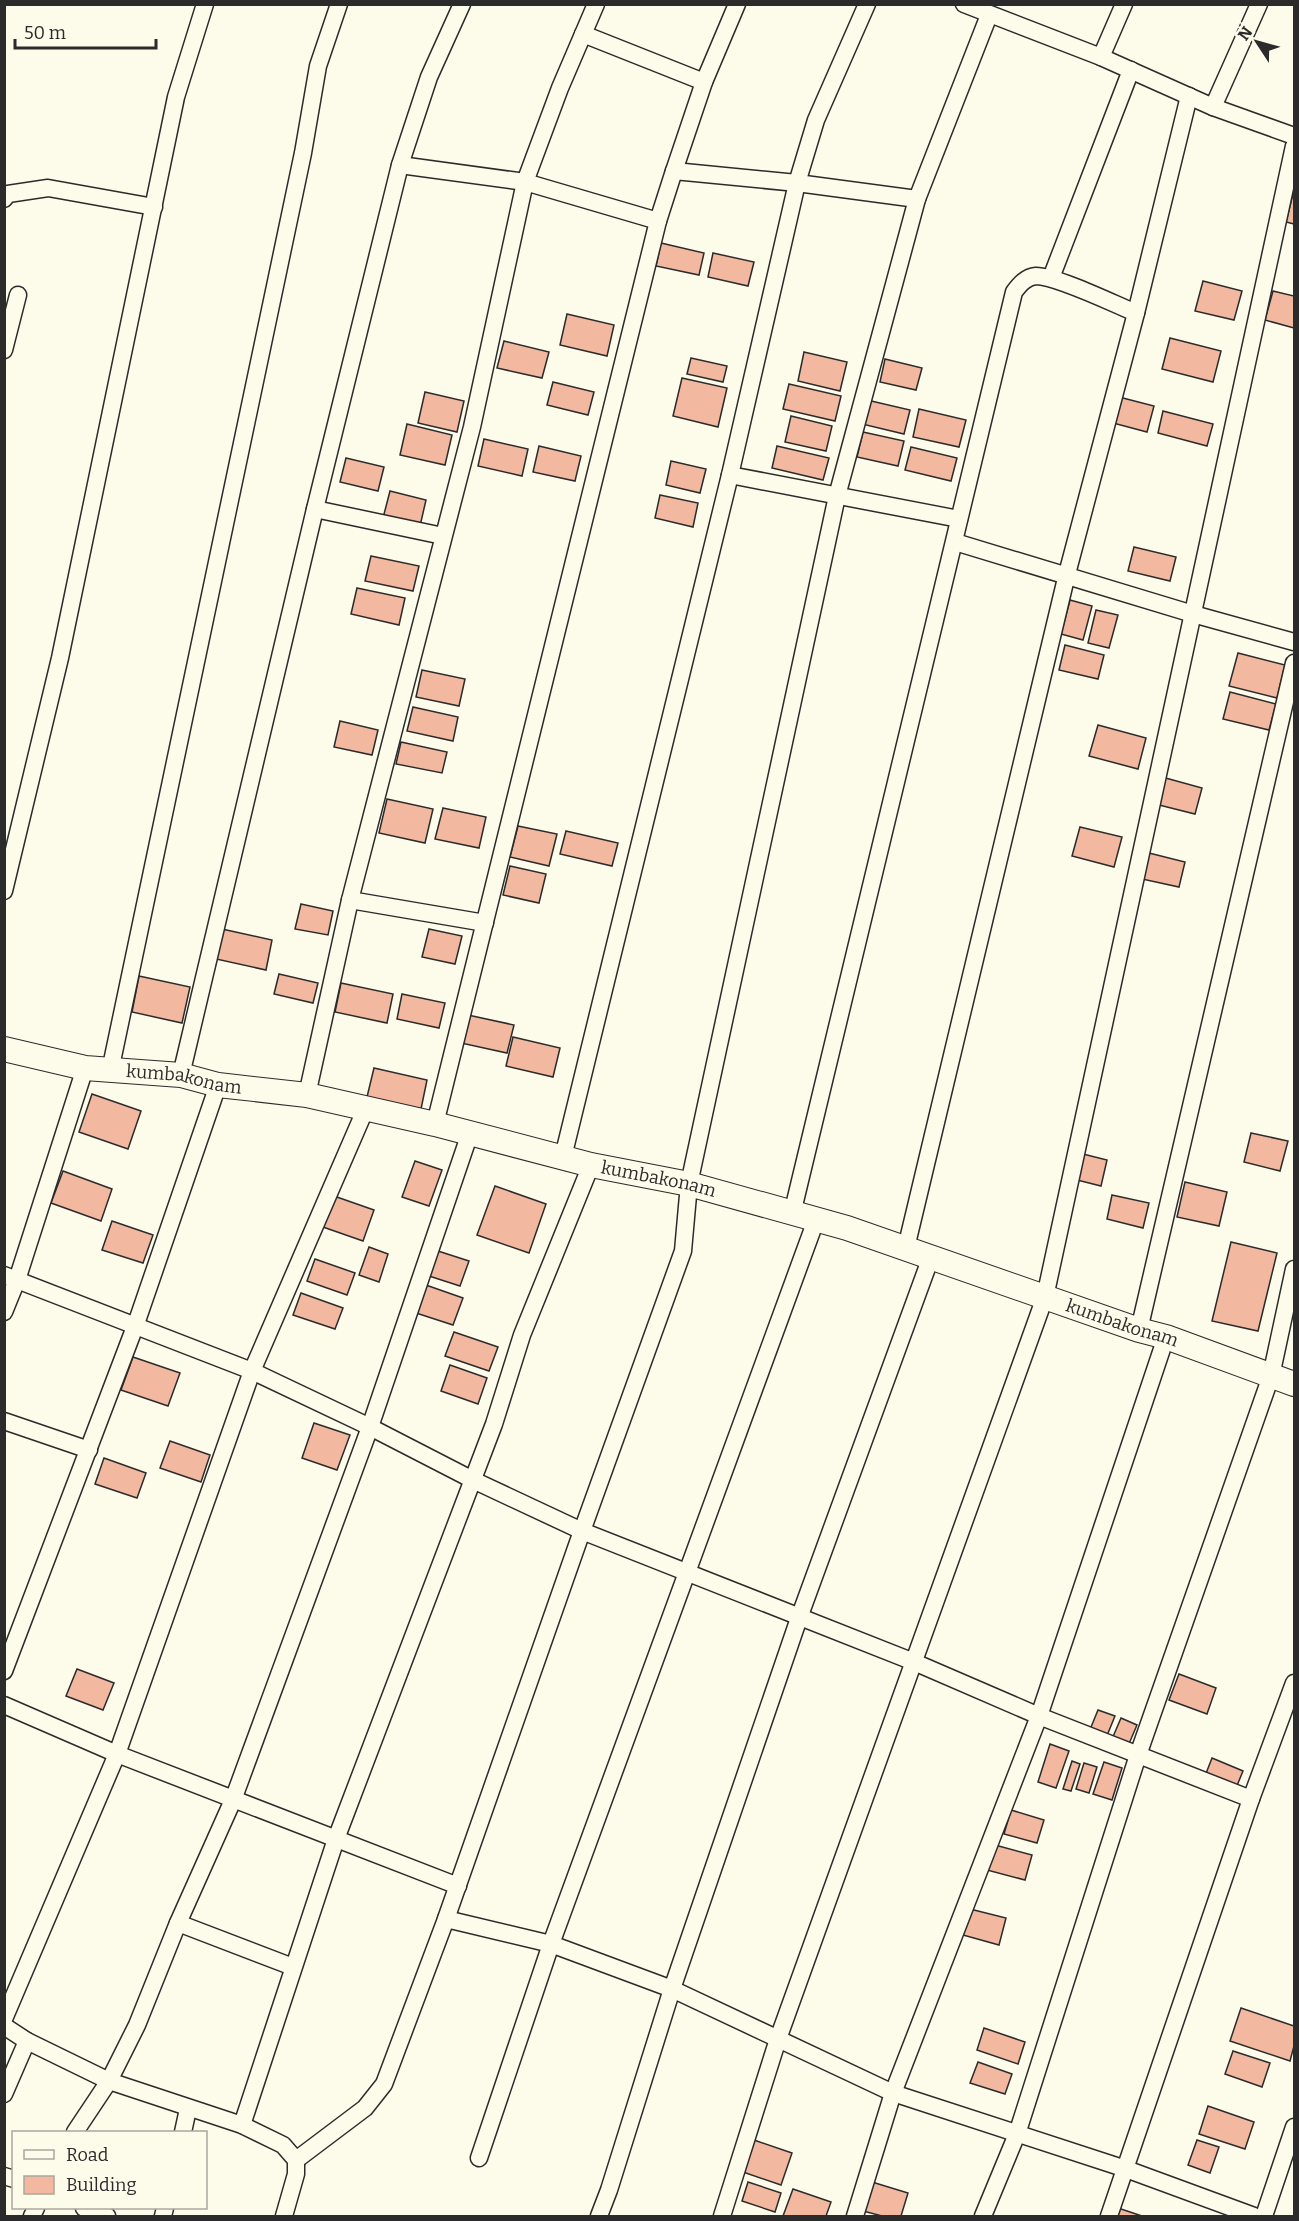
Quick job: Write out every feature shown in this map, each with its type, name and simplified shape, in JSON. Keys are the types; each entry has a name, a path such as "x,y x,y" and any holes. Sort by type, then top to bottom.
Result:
{"street":[{"path":"4,891 60,658 176,97 205,4"},
{"path":"110,1071 303,153 318,66 339,4"},
{"path":"181,1075 315,509 400,165 429,78 462,4"},
{"path":"308,1095 350,900 472,427 525,182 560,88 596,4"},
{"path":"435,1124 658,221 704,82 737,4"},
{"path":"563,1157 730,475 797,183 816,120 867,4"},
{"path":"964,4 1101,57 1213,106 1294,136"},
{"path":"1101,57 1124,4"},
{"path":"1213,106 1259,4"},
{"path":"296,2160 365,2108 384,2084 458,1886 683,1251 689,1184 837,496 917,199 989,15"},
{"path":"583,34 704,82"},
{"path":"1051,278 1131,70"},
{"path":"906,1248 1067,574 1136,314 1189,96"},
{"path":"722,2217 778,2039 1045,1297 1294,146"},
{"path":"400,165 525,182 658,221"},
{"path":"674,171 797,183 917,199"},
{"path":"4,199 8,194 48,188 154,207"},
{"path":"792,1214 1014,292 1022,281 1035,276 1051,278 1136,314"},
{"path":"4,350 18,295"},
{"path":"730,475 959,519"},
{"path":"315,509 443,536"},
{"path":"955,542 1294,642"},
{"path":"1139,1330 1294,663"},
{"path":"350,900 485,923"},
{"name":"kumbakonam","path":"4,1049 85,1068 181,1075 218,1085 308,1095 435,1124 591,1165 689,1184 847,1228 1139,1330 1166,1337 1294,1384"},
{"path":"4,1312 11,1278 85,1068"},
{"path":"4,1671 136,1324 218,1085"},
{"path":"4,2019 117,1754 252,1371 366,1108"},
{"path":"76,2131 109,2081 137,2025 178,1923 233,1800 370,1427 470,1133"},
{"path":"242,2125 336,1839 494,1424 522,1335 591,1165"},
{"path":"479,2158 551,1944 816,1220"},
{"path":"599,2217 672,1989 799,1618 931,1257"},
{"path":"983,2217 1017,2134 1138,1755 1271,1376 1294,1269"},
{"path":"11,1278 136,1324 252,1371 582,1531 914,1662 1039,1716 1251,1798"},
{"path":"855,2217 893,2092 1039,1716 1166,1337"},
{"path":"4,1421 89,1450"},
{"path":"1109,2217 1251,1798 1294,1683"},
{"path":"4,1706 233,1800 458,1886"},
{"path":"446,1919 551,1944 672,1989 893,2092 1126,2169 1248,2216"},
{"path":"178,1923 293,1967"},
{"path":"4,2026 27,2041 109,2081 242,2125 283,2145 296,2160 296,2174 284,2217"},
{"path":"4,2094 27,2041"},
{"path":"183,2131 188,2109"},
{"path":"1264,2217 1294,2127"},
{"path":"87,2209 107,2217"}],"building":[{"path":"1294,190 1294,224 1286,222"},
{"path":"661,243 704,253 699,275 656,266"},
{"path":"713,253 754,262 748,286 708,277"},
{"path":"1203,281 1242,291 1234,320 1195,311"},
{"path":"1273,291 1294,296 1294,328 1265,320"},
{"path":"567,314 614,325 607,356 560,345"},
{"path":"1170,338 1221,351 1213,382 1162,369"},
{"path":"504,341 549,352 542,378 497,368"},
{"path":"804,352 847,362 840,391 798,381"},
{"path":"691,358 727,366 723,382 687,374"},
{"path":"885,359 922,368 916,390 880,382"},
{"path":"682,378 727,388 718,427 673,416"},
{"path":"553,382 594,392 588,415 547,405"},
{"path":"789,384 841,396 835,421 783,409"},
{"path":"425,392 464,401 457,432 418,423"},
{"path":"1119,397 1154,406 1147,432 1113,423"},
{"path":"867,400 910,410 904,434 862,424"},
{"path":"919,409 966,420 959,447 913,437"},
{"path":"1163,411 1213,424 1207,446 1158,433"},
{"path":"791,416 832,426 826,451 785,442"},
{"path":"407,424 452,435 445,465 400,455"},
{"path":"863,432 904,441 898,466 857,457"},
{"path":"484,439 528,449 522,476 478,466"},
{"path":"539,446 581,456 575,481 533,472"},
{"path":"777,446 829,458 823,480 772,468"},
{"path":"911,447 957,458 951,481 905,470"},
{"path":"346,458 384,467 378,491 340,482"},
{"path":"671,461 706,469 700,493 666,485"},
{"path":"390,491 426,500 420,526 383,518"},
{"path":"660,495 698,503 693,527 655,518"},
{"path":"1134,547 1176,557 1170,581 1128,571"},
{"path":"371,556 419,566 413,591 365,581"},
{"path":"357,588 405,598 399,625 351,614"},
{"path":"1070,600 1092,606 1083,640 1061,634"},
{"path":"1096,610 1118,615 1109,648 1088,643"},
{"path":"1065,645 1104,655 1098,679 1059,670"},
{"path":"1238,653 1285,665 1277,698 1229,686"},
{"path":"422,670 465,679 459,706 416,697"},
{"path":"1230,692 1276,704 1269,730 1223,719"},
{"path":"413,707 458,717 453,741 407,731"},
{"path":"340,721 378,730 372,755 334,747"},
{"path":"1098,725 1146,738 1138,769 1089,756"},
{"path":"401,742 447,752 442,773 396,764"},
{"path":"1162,777 1202,788 1195,814 1155,804"},
{"path":"387,799 433,809 425,843 379,833"},
{"path":"443,808 486,817 479,848 435,839"},
{"path":"518,826 557,834 549,866 510,857"},
{"path":"1080,827 1122,837 1114,867 1072,856"},
{"path":"566,831 618,843 612,866 560,854"},
{"path":"1149,853 1185,862 1179,887 1142,879"},
{"path":"510,866 546,874 539,903 503,895"},
{"path":"301,904 333,911 328,935 295,929"},
{"path":"222,929 272,940 266,970 216,959"},
{"path":"429,929 462,936 455,964 422,957"},
{"path":"279,974 318,983 313,1003 274,994"},
{"path":"139,976 190,987 182,1023 132,1012"},
{"path":"341,983 393,994 387,1023 335,1012"},
{"path":"402,994 445,1003 439,1028 397,1019"},
{"path":"468,1015 514,1025 507,1053 461,1043"},
{"path":"513,1037 560,1048 553,1077 506,1066"},
{"path":"374,1068 427,1080 421,1109 367,1097"},
{"path":"92,1094 141,1111 128,1149 79,1132"},
{"path":"1251,1133 1288,1141 1280,1171 1244,1162"},
{"path":"1083,1154 1107,1160 1101,1186 1077,1180"},
{"path":"415,1161 442,1170 429,1206 402,1197"},
{"path":"63,1171 112,1189 101,1221 51,1203"},
{"path":"1185,1182 1227,1192 1219,1226 1177,1217"},
{"path":"495,1186 546,1204 529,1253 477,1235"},
{"path":"1112,1195 1149,1203 1143,1228 1107,1219"},
{"path":"334,1196 374,1210 363,1241 323,1227"},
{"path":"112,1221 153,1235 143,1263 102,1250"},
{"path":"1231,1242 1277,1253 1258,1331 1212,1321"},
{"path":"369,1247 388,1254 379,1282 359,1275"},
{"path":"438,1251 469,1261 460,1286 429,1276"},
{"path":"315,1259 355,1273 347,1295 307,1281"},
{"path":"423,1284 463,1298 453,1325 413,1312"},
{"path":"301,1293 343,1308 335,1329 293,1315"},
{"path":"454,1332 498,1347 489,1371 445,1356"},
{"path":"133,1357 180,1373 168,1406 121,1390"},
{"path":"450,1365 487,1378 478,1404 441,1391"},
{"path":"314,1423 350,1435 337,1470 302,1458"},
{"path":"170,1441 210,1455 201,1482 160,1468"},
{"path":"104,1458 146,1473 137,1498 95,1484"},
{"path":"77,1669 114,1683 103,1710 66,1696"},
{"path":"1179,1674 1216,1688 1207,1714 1169,1700"},
{"path":"1098,1710 1115,1716 1106,1738 1089,1732"},
{"path":"1121,1718 1137,1725 1128,1746 1112,1739"},
{"path":"1050,1744 1069,1751 1056,1788 1038,1782"},
{"path":"1212,1758 1243,1771 1236,1788 1205,1776"},
{"path":"1072,1761 1080,1764 1071,1791 1063,1789"},
{"path":"1104,1762 1122,1768 1112,1800 1093,1794"},
{"path":"1084,1763 1097,1767 1089,1793 1076,1789"},
{"path":"1011,1810 1044,1820 1037,1843 1004,1834"},
{"path":"995,1845 1032,1855 1025,1880 987,1870"},
{"path":"970,1909 1006,1918 999,1945 963,1935"},
{"path":"1241,2008 1294,2026 1294,2046 1290,2061 1230,2041"},
{"path":"984,2028 1025,2042 1018,2064 977,2050"},
{"path":"1233,2051 1270,2063 1262,2087 1225,2074"},
{"path":"978,2062 1012,2074 1005,2094 970,2083"},
{"path":"1208,2106 1254,2122 1245,2149 1199,2134"},
{"path":"754,2140 792,2153 781,2185 743,2172"},
{"path":"1197,2140 1219,2147 1210,2173 1188,2165"},
{"path":"748,2182 781,2193 775,2212 742,2201"},
{"path":"872,2182 908,2193 901,2216 882,2216 863,2211"},
{"path":"793,2189 831,2202 826,2216 783,2216"},
{"path":"1118,2208 1142,2216 1115,2216"}]}
